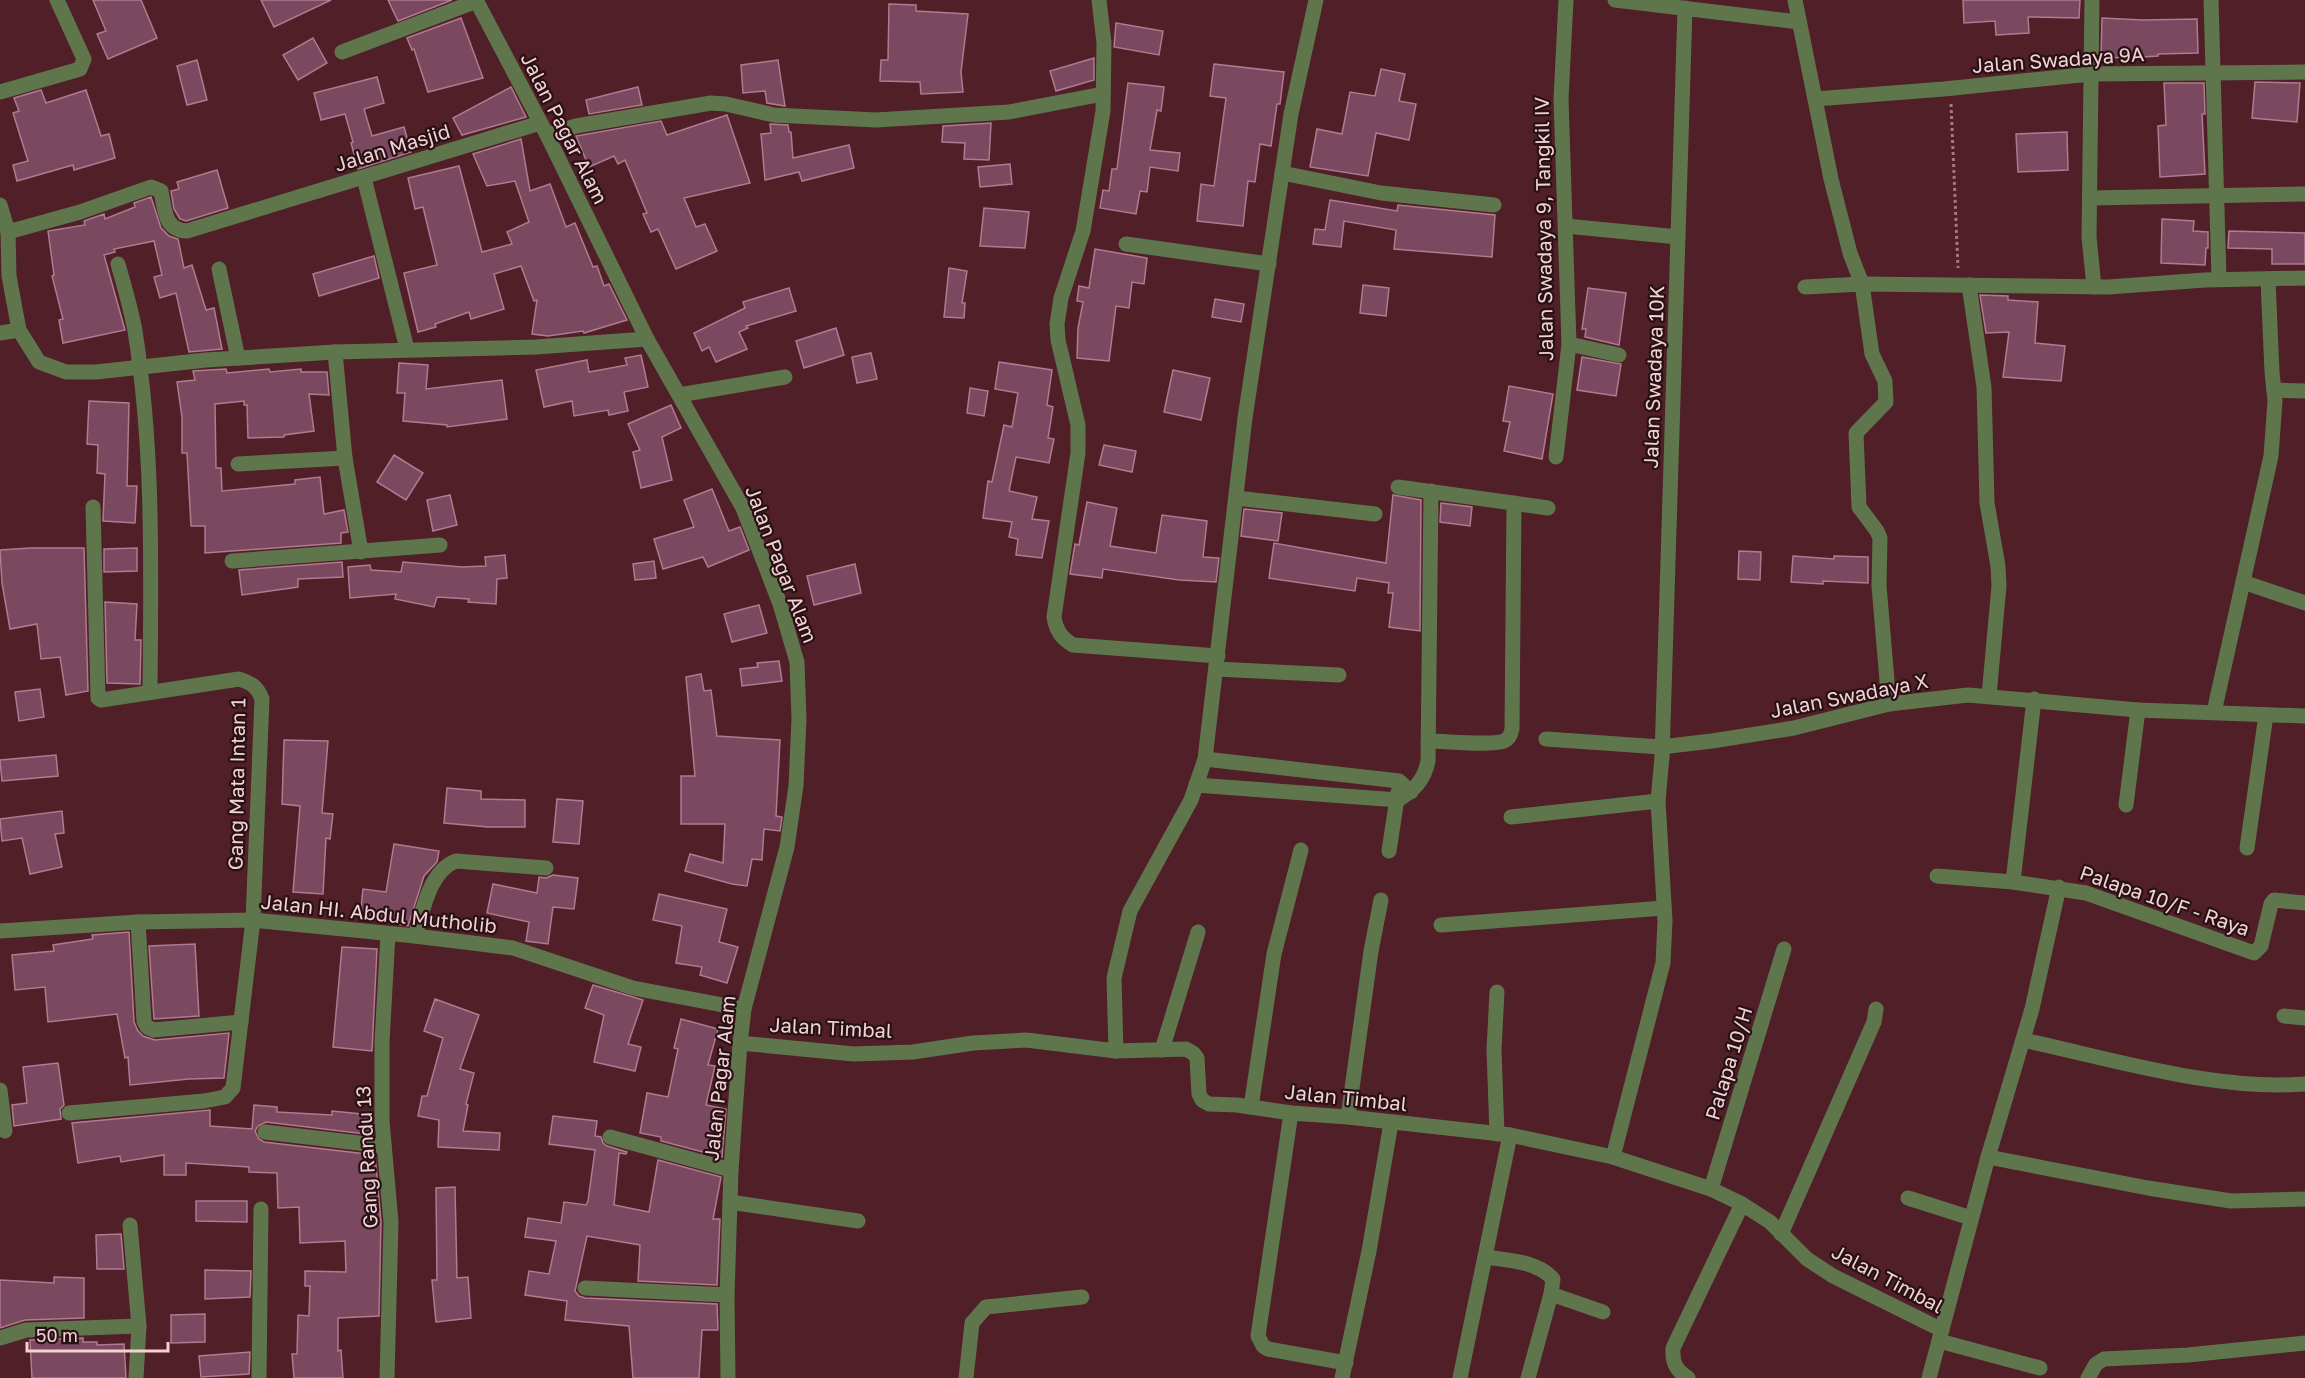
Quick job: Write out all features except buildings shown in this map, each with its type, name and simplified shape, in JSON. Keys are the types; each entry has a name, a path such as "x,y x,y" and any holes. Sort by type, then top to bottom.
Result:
{"street":[{"path":"0,92 80,69 84,64 84,59 57,0"},
{"path":"1099,0 1104,43 1103,111 1083,231 1061,298 1057,324 1058,340 1078,425 1078,453 1054,617 1055,627 1065,641 1073,645 1338,675"},
{"path":"1116,1051 1114,978 1130,912 1191,800 1205,759 1245,418 1291,114 1316,0"},
{"name":"Jalan Swadaya 9, Tangkil IV","path":"1556,457 1569,344 1561,99 1566,0"},
{"path":"1615,0 1685,8 1718,6 1799,22"},
{"path":"1795,0 1850,253 1862,284 1872,354 1885,381 1886,402 1856,433 1858,507 1880,538 1879,586 1889,704"},
{"path":"2092,0 2089,237 2094,287"},
{"path":"2211,0 2219,279"},
{"path":"342,52 476,1"},
{"name":"Jalan Pagar Alam","path":"476,1 543,129 647,339 742,508 780,604 798,662 799,719 796,786 787,847 744,1009 740,1043 731,1170 727,1294 728,1378"},
{"name":"Jalan Swadaya 10K","path":"1613,1157 1663,963 1664,908 1658,801 1685,8"},
{"name":"Jalan Swadaya 9A","path":"1815,99 2091,74 2305,72"},
{"name":"Jalan Masjid","path":"8,232 80,212 151,187 161,191 171,226 176,231 187,231 364,178 543,129 576,126 711,103 726,104 774,115 876,120 1009,112 1103,94"},
{"path":"1282,173 1381,193 1494,205"},
{"path":"364,178 407,349"},
{"path":"2090,198 2305,194"},
{"path":"0,205 8,232 9,276 19,330 39,362 66,372 96,372 140,366 335,352 536,347 647,339"},
{"path":"1566,226 1678,237"},
{"path":"1126,244 1269,264"},
{"path":"93,507 98,698 101,700 150,692 151,492 140,366 134,328 118,264"},
{"path":"219,269 238,358"},
{"path":"1805,286 1862,284 2094,287 2219,279 2305,278"},
{"path":"2214,712 2271,456 2274,390 2268,279"},
{"path":"1964,285 1984,387 1987,503 1998,566 1999,586 1989,696"},
{"path":"0,333 19,330"},
{"path":"1569,344 1619,355"},
{"path":"335,352 345,458 361,552"},
{"path":"679,395 784,377"},
{"path":"2274,390 2305,391"},
{"path":"238,464 345,458"},
{"path":"1398,487 1548,508"},
{"path":"1196,785 1404,796 1421,782 1426,772 1428,741 1431,491"},
{"path":"1236,498 1375,514"},
{"path":"1428,741 1504,741 1510,736 1512,729 1514,503"},
{"path":"232,561 440,545"},
{"path":"2243,582 2305,603"},
{"name":"Gang Mata Intan 1","path":"150,692 238,679 250,682 258,689 262,699 253,920"},
{"name":"Jalan Swadaya X","path":"1546,739 1661,747 1794,728 1889,704 1968,695 2034,699 2138,710 2305,717"},
{"path":"2013,882 2034,699"},
{"path":"2126,805 2138,710"},
{"path":"2247,848 2266,715"},
{"path":"1205,759 1399,781 1404,796 1389,851"},
{"path":"1511,817 1658,801"},
{"path":"1251,1107 1274,954 1301,850"},
{"path":"415,936 426,902 439,873 447,864 456,861 546,868"},
{"name":"Palapa 10/F - Raya","path":"1937,876 2059,887 2086,893 2254,953 2261,946 2274,900 2305,903"},
{"path":"1929,1378 1988,1157 2032,1009 2059,887"},
{"path":"1348,1117 1371,951 1381,900"},
{"path":"1441,925 1664,908"},
{"path":"69,1113 204,1101 225,1097 233,1088 253,920"},
{"name":"Jalan HI. Abdul Mutholib","path":"1,927 253,920 415,936 513,948 633,988 744,1009"},
{"path":"138,922 144,1021 147,1027 154,1030 241,1022"},
{"path":"1162,1050 1198,932"},
{"name":"Gang Randu 13","path":"387,1378 391,1222 382,1121 382,1042 388,934"},
{"name":"Palapa 10/H","path":"1711,1189 1784,949"},
{"path":"1460,1378 1485,1257 1504,1135 1494,1050 1497,992"},
{"path":"1781,1234 1874,1022 1876,1009"},
{"path":"2284,1016 2305,1018"},
{"name":"Jalan Timbal","path":"740,1043 854,1054 913,1052 973,1043 1026,1040 1116,1051 1186,1049 1197,1058 1199,1094 1202,1100 1209,1104 1504,1135 1613,1157 1711,1189 1742,1204 1770,1222 1807,1258 1833,1276 1940,1336 2040,1368"},
{"path":"2023,1040 2203,1079 2276,1086 2305,1084"},
{"path":"0,1090 5,1131"},
{"path":"1291,1113 1258,1336 1263,1346 1268,1349 1344,1371 1391,1123"},
{"path":"265,1132 384,1146"},
{"path":"610,1137 731,1170"},
{"path":"1988,1157 2148,1188 2231,1201 2305,1199"},
{"path":"1908,1198 1971,1218"},
{"path":"730,1202 858,1221"},
{"path":"1688,1378 1678,1371 1673,1348 1742,1204"},
{"path":"260,1378 261,1209"},
{"path":"130,1225 139,1326 136,1378"},
{"path":"1485,1257 1524,1263 1545,1271 1553,1279 1528,1378"},
{"path":"585,1288 727,1294"},
{"path":"1551,1294 1603,1312"},
{"path":"966,1378 972,1323 986,1307 1082,1297"},
{"path":"0,1338 26,1330 139,1326"},
{"path":"2088,1378 2096,1364 2103,1359 2188,1355 2305,1343"}],"path":[{"path":"1950,88 1964,285"}]}
